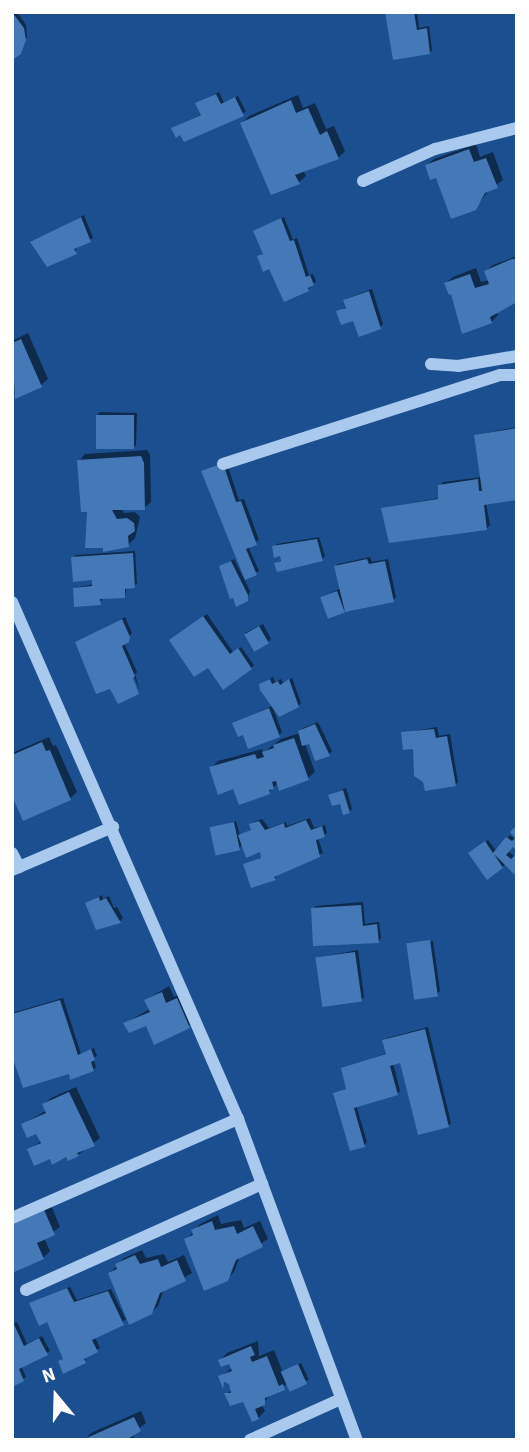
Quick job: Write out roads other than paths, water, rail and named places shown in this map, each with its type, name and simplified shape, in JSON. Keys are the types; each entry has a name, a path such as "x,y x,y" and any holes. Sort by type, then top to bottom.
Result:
{"street":[{"path":"363,181 435,149 517,128"},
{"path":"431,364 458,366 517,356"},
{"path":"223,464 500,375 517,375"},
{"path":"12,602 239,1119 358,1440"},
{"path":"12,853 15,868 113,827"},
{"path":"12,1218 239,1119"},
{"path":"26,1290 262,1184"},
{"path":"250,1440 341,1399"}]}
